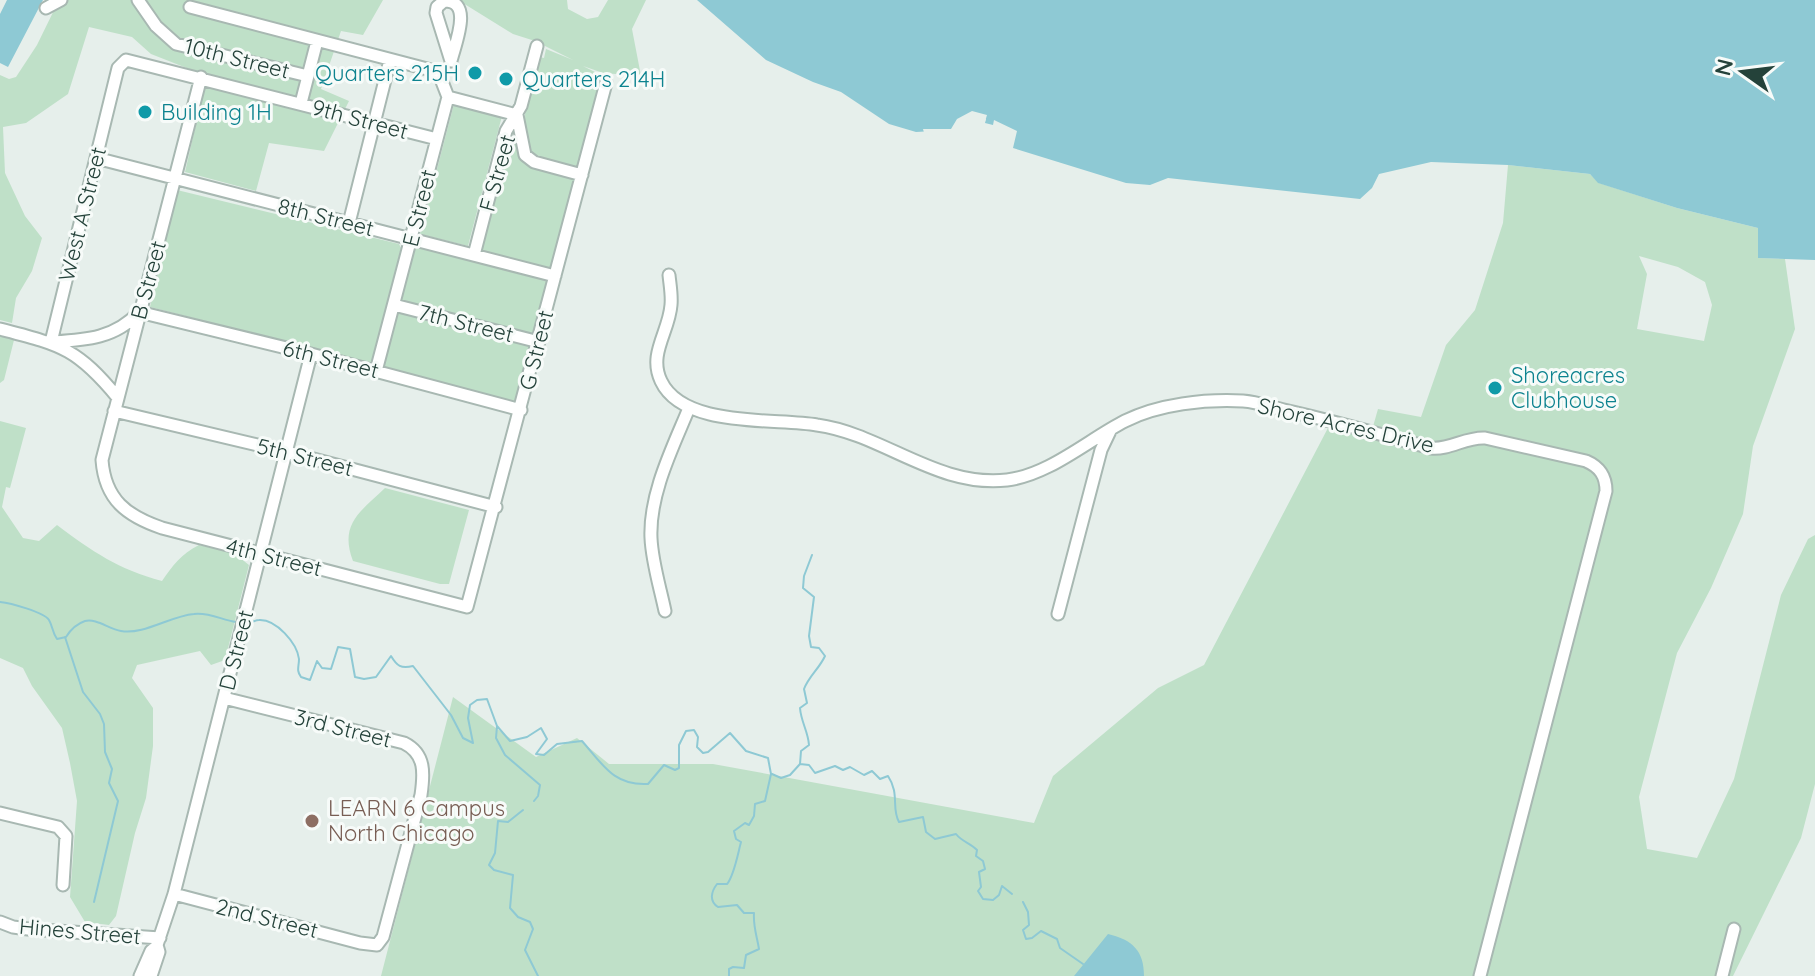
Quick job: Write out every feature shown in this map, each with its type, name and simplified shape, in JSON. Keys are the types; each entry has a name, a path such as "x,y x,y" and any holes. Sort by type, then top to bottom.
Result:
{"street":[{"path":"46,8 61,0"},
{"name":"10th Street","path":"138,0 156,26 176,44 308,76"},
{"path":"190,7 431,70 438,74 446,91 517,115 525,155 534,162 582,175"},
{"path":"301,103 317,41"},
{"name":"F Street","path":"474,255 506,131 517,115 537,46"},
{"name":"9th Street","path":"114,86 121,63 132,59 437,139"},
{"path":"349,223 390,60"},
{"name":"E Street","path":"376,371 437,139 451,61 431,70"},
{"name":"B Street","path":"106,484 102,460 201,77"},
{"name":"G Street","path":"457,604 467,607 496,507 606,83"},
{"name":"West A Street","path":"51,342 114,86"},
{"name":"8th Street","path":"96,158 555,276"},
{"path":"665,611 651,540 651,522 667,463 689,408 669,393 657,367 660,341 671,304 669,275"},
{"name":"7th Street","path":"394,305 539,342"},
{"path":"51,342 109,334 124,327 139,312"},
{"name":"6th Street","path":"139,312 521,410"},
{"path":"0,329 51,342 80,357 118,398"},
{"name":"D Street","path":"140,976 158,942 174,894 311,354"},
{"name":"Shore Acres Drive","path":"689,408 723,416 837,429 937,470 977,480 1008,480 1032,473 1154,409 1243,401 1431,448 1441,449 1472,437 1485,438 1586,461 1599,468 1606,491 1480,976"},
{"name":"5th Street","path":"114,411 287,452 496,507"},
{"path":"1058,614 1101,450 1112,429"},
{"name":"4th Street","path":"106,484 120,507 139,520 457,604"},
{"name":"3rd Street","path":"224,698 404,743 413,748 422,762 424,778 421,795 383,937 377,945 360,943"},
{"path":"0,813 58,827 66,836 63,885"},
{"name":"2nd Street","path":"174,894 360,943"},
{"name":"Hines Street","path":"0,922 28,929 158,942"},
{"path":"1722,976 1734,929"},
{"name":"D Street","path":"151,976 159,952 158,942"}],"green space":[{"path":"59,0 383,0 363,35 341,31 321,89 349,101 324,151 269,143 256,191 185,172 207,76 151,54 132,37 89,27 68,94 26,123 3,127 5,173 25,216 42,238 32,271 16,298 12,323 0,320 0,75 9,79 16,77 37,45"},
{"path":"458,0 567,0 568,9 587,19 598,17 608,0 646,0 632,29 641,76 603,73 583,66 603,76 579,171 536,160 528,152 524,127 539,57 544,58 546,49 573,60 513,34"},
{"path":"454,104 502,116 468,246 420,234"},
{"path":"510,136 518,138 525,158 531,164 577,178 553,273 480,254"},
{"path":"1508,165 1590,174 1599,183 1677,208 1758,228 1758,258 1785,259 1795,329 1753,446 1743,514 1711,588 1677,653 1639,797 1647,849 1697,858 1734,779 1781,595 1808,539 1815,535 1815,784 1801,838 1733,976 381,976 453,697 536,757 577,738 609,764 713,764 1034,823 1053,776 1158,688 1204,665 1329,426 1370,437 1378,409 1421,417 1446,345 1475,310 1503,223","holes":["1639,256 1678,267 1705,282 1712,305 1704,341 1637,329 1647,274"]},
{"path":"177,190 399,244 401,248 372,361 369,363 150,307"},
{"path":"414,245 547,281 533,337 399,301"},
{"path":"397,311 531,345 516,403 382,369"},
{"path":"0,336 14,340 4,380 0,383"},
{"path":"0,421 26,428 2,507 23,538 39,541 57,525 106,559 162,581 178,560 199,545 234,553 249,565 225,660 211,665 200,651 137,665 132,678 153,708 153,746 146,798 116,916 109,925 85,922 70,897 77,801 62,728 23,668 0,658"},
{"path":"385,488 469,510 449,584 353,561 349,548 350,528 360,512"}],"water":[{"path":"7,0 43,0 8,67 0,63 0,14"},
{"path":"697,0 1815,0 1815,260 1758,258 1758,228 1677,208 1598,183 1590,174 1508,165 1431,162 1379,174 1372,188 1360,199 1168,178 1150,185 1126,183 1013,148 1017,131 994,120 993,125 985,123 986,119 968,117 951,130 916,132 889,124 841,92 766,60"},
{"path":"1108,934 1135,948 1142,960 1144,976 1074,976"}],"pier":[{"path":"972,111 987,115 984,125 969,121 953,134 925,136 923,129 951,129 957,119"}],"waterway":[{"path":"800,764 801,751 809,745 800,708 807,703 804,689 825,656 819,648 811,647 809,636 814,597 803,588 812,555"},
{"path":"0,602 46,617 57,639 66,637 76,625 89,620 130,632 194,614 236,622"},
{"path":"247,624 258,620 279,628 290,639 297,653 299,675 310,680 317,661 322,668 331,669 338,647 350,649 355,677 376,677 391,656 400,666 413,666 451,715 463,738 473,743 468,718 470,705 487,699 497,726 496,738 505,755 540,785 534,801"},
{"path":"65,637 83,692 104,724 105,752 112,769 109,783 118,801 94,902"},
{"path":"497,726 510,741 527,737 541,728 547,739 536,754 544,755 557,744 582,741 610,772 636,784 648,784 664,765 675,770 679,768 679,745 686,731 694,730 698,737 697,747 703,753 730,733 746,751 768,758 771,774 765,801 755,804 749,825 745,823 734,831 736,839 741,842 734,870 727,884 717,884 712,893 713,902 718,907 737,905 744,913 754,913 759,949 746,955 744,968 729,969 729,976"},
{"path":"772,774 781,778 790,775 800,764 809,765 815,773 835,766 843,770 850,767 864,775 872,771 880,779 888,776 894,789 899,822 923,817 926,832 935,839 956,834 977,850 976,856 983,861 985,869 979,872 981,887 978,891 983,899 993,900 1002,886 1012,894"},
{"path":"523,810 508,822 498,821 495,853 489,865 494,870 513,875 510,908 518,917 530,922 533,929 525,950 538,976"},
{"path":"1023,902 1028,912 1029,925 1023,930 1026,939 1041,931 1057,939 1060,948 1083,964"}],"place":[{"name":"Quarters 215H","path":"475,73"},
{"name":"Quarters 214H","path":"506,79"},
{"name":"Building 1H","path":"145,112"},
{"name":"Shoreacres Clubhouse","path":"1495,388"},
{"name":"LEARN 6 Campus North Chicago","path":"312,821"}]}
